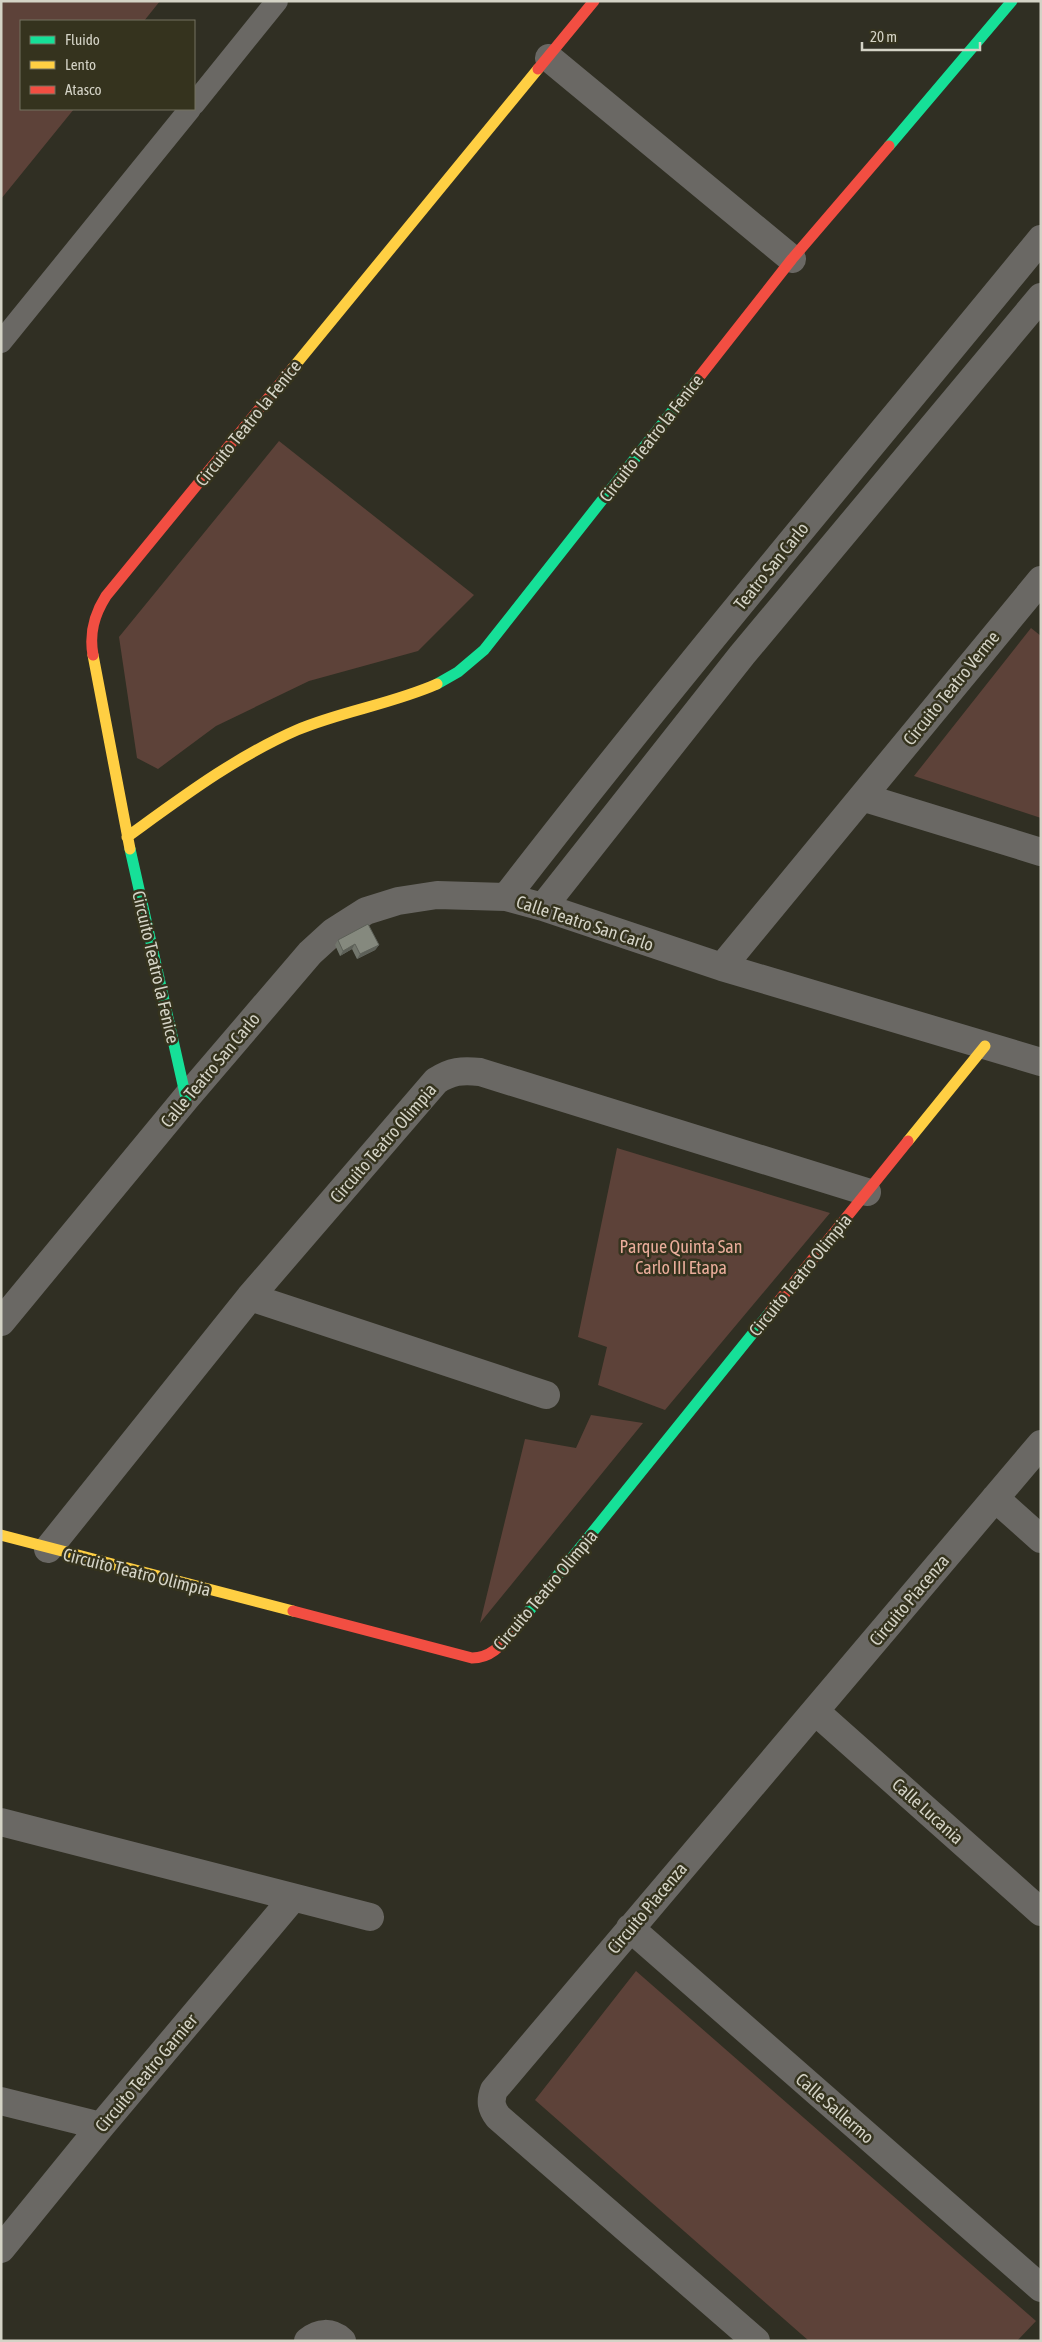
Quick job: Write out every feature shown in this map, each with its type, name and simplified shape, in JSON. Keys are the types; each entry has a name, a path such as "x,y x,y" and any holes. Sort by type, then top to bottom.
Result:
{"street":[{"name":"Circuito Teatro la Fenice","path":"186,1098 127,837 91,644 91,626 96,611 106,596 594,1"},
{"name":"Circuito Teatro la Fenice","path":"127,837 200,786 262,747 322,720 420,692 454,675 484,650 792,260 1012,1"},
{"path":"549,58 792,260"},
{"name":"Teatro San Carlo","path":"506,897 589,790 826,497 1041,239"},
{"name":"Teatro San Carlo","path":"543,907 742,655 1041,297"},
{"name":"Circuito Teatro Verme","path":"722,968 1041,580"},
{"path":"862,797 1041,852"},
{"name":"Calle Teatro San Carlo","path":"1,1322 186,1098 310,953 333,932 366,911 398,901 437,895 506,897 543,907 722,968 1041,1062"},
{"name":"Circuito Teatro Olimpia","path":"1,1535 48,1549 472,1658 490,1655 499,1648 986,1046"},
{"name":"Circuito Teatro Olimpia","path":"48,1549 250,1297 436,1082 448,1073 464,1070 480,1072 867,1192"},
{"path":"250,1297 546,1395"},
{"name":"Circuito Piacenza","path":"756,2341 493,2111 491,2101 494,2090 1041,1444"},
{"path":"995,1498 1041,1539"},
{"name":"Calle Lucania","path":"815,1711 1041,1912"},
{"path":"1,1822 292,1899 370,1917"},
{"name":"Circuito Teatro Garnier","path":"1,2249 101,2126 292,1899"},
{"name":"Calle Sallermo","path":"630,1928 1041,2288"},
{"path":"1,2101 101,2126"},
{"path":"308,2341 320,2334 330,2334 342,2341"}],"lane":[{"path":"195,103 277,1"},
{"path":"1,342 189,110"}],"green space":[{"path":"1,1 160,1 145,20 20,20 20,110 73,110 1,199"},
{"path":"279,441 474,595 418,651 309,681 216,726 158,769 137,758 119,637"},
{"path":"1031,628 1041,636 1041,818 914,776"},
{"name":"Parque Quinta San Carlo III Etapa","path":"617,1148 830,1213 665,1410 598,1385 607,1347 578,1337"},
{"path":"591,1415 643,1423 480,1623 525,1439 576,1448"},
{"path":"636,1971 1036,2321 1017,2341 809,2341 535,2100"}],"building":[{"path":"368,924 379,945 360,954 355,944 343,951 338,940"}],"traffic: fast":[{"path":"889,146 1012,1"},
{"path":"437,684 458,672 484,650 700,376"},
{"path":"130,849 186,1098"},
{"path":"512,1632 770,1312"}],"traffic: slow":[{"path":"292,369 538,69"},
{"path":"93,655 130,849"},
{"path":"127,837 230,765 274,741 314,723 402,697 437,684"},
{"path":"908,1141 985,1046"},
{"path":"1,1535 293,1611"}],"traffic: jam":[{"path":"538,69 594,1"},
{"path":"700,376 792,259 889,146"},
{"path":"93,655 92,632 98,610 106,596 292,369"},
{"path":"770,1312 908,1141"},
{"path":"293,1611 472,1658 484,1656 495,1650 512,1632"}]}
